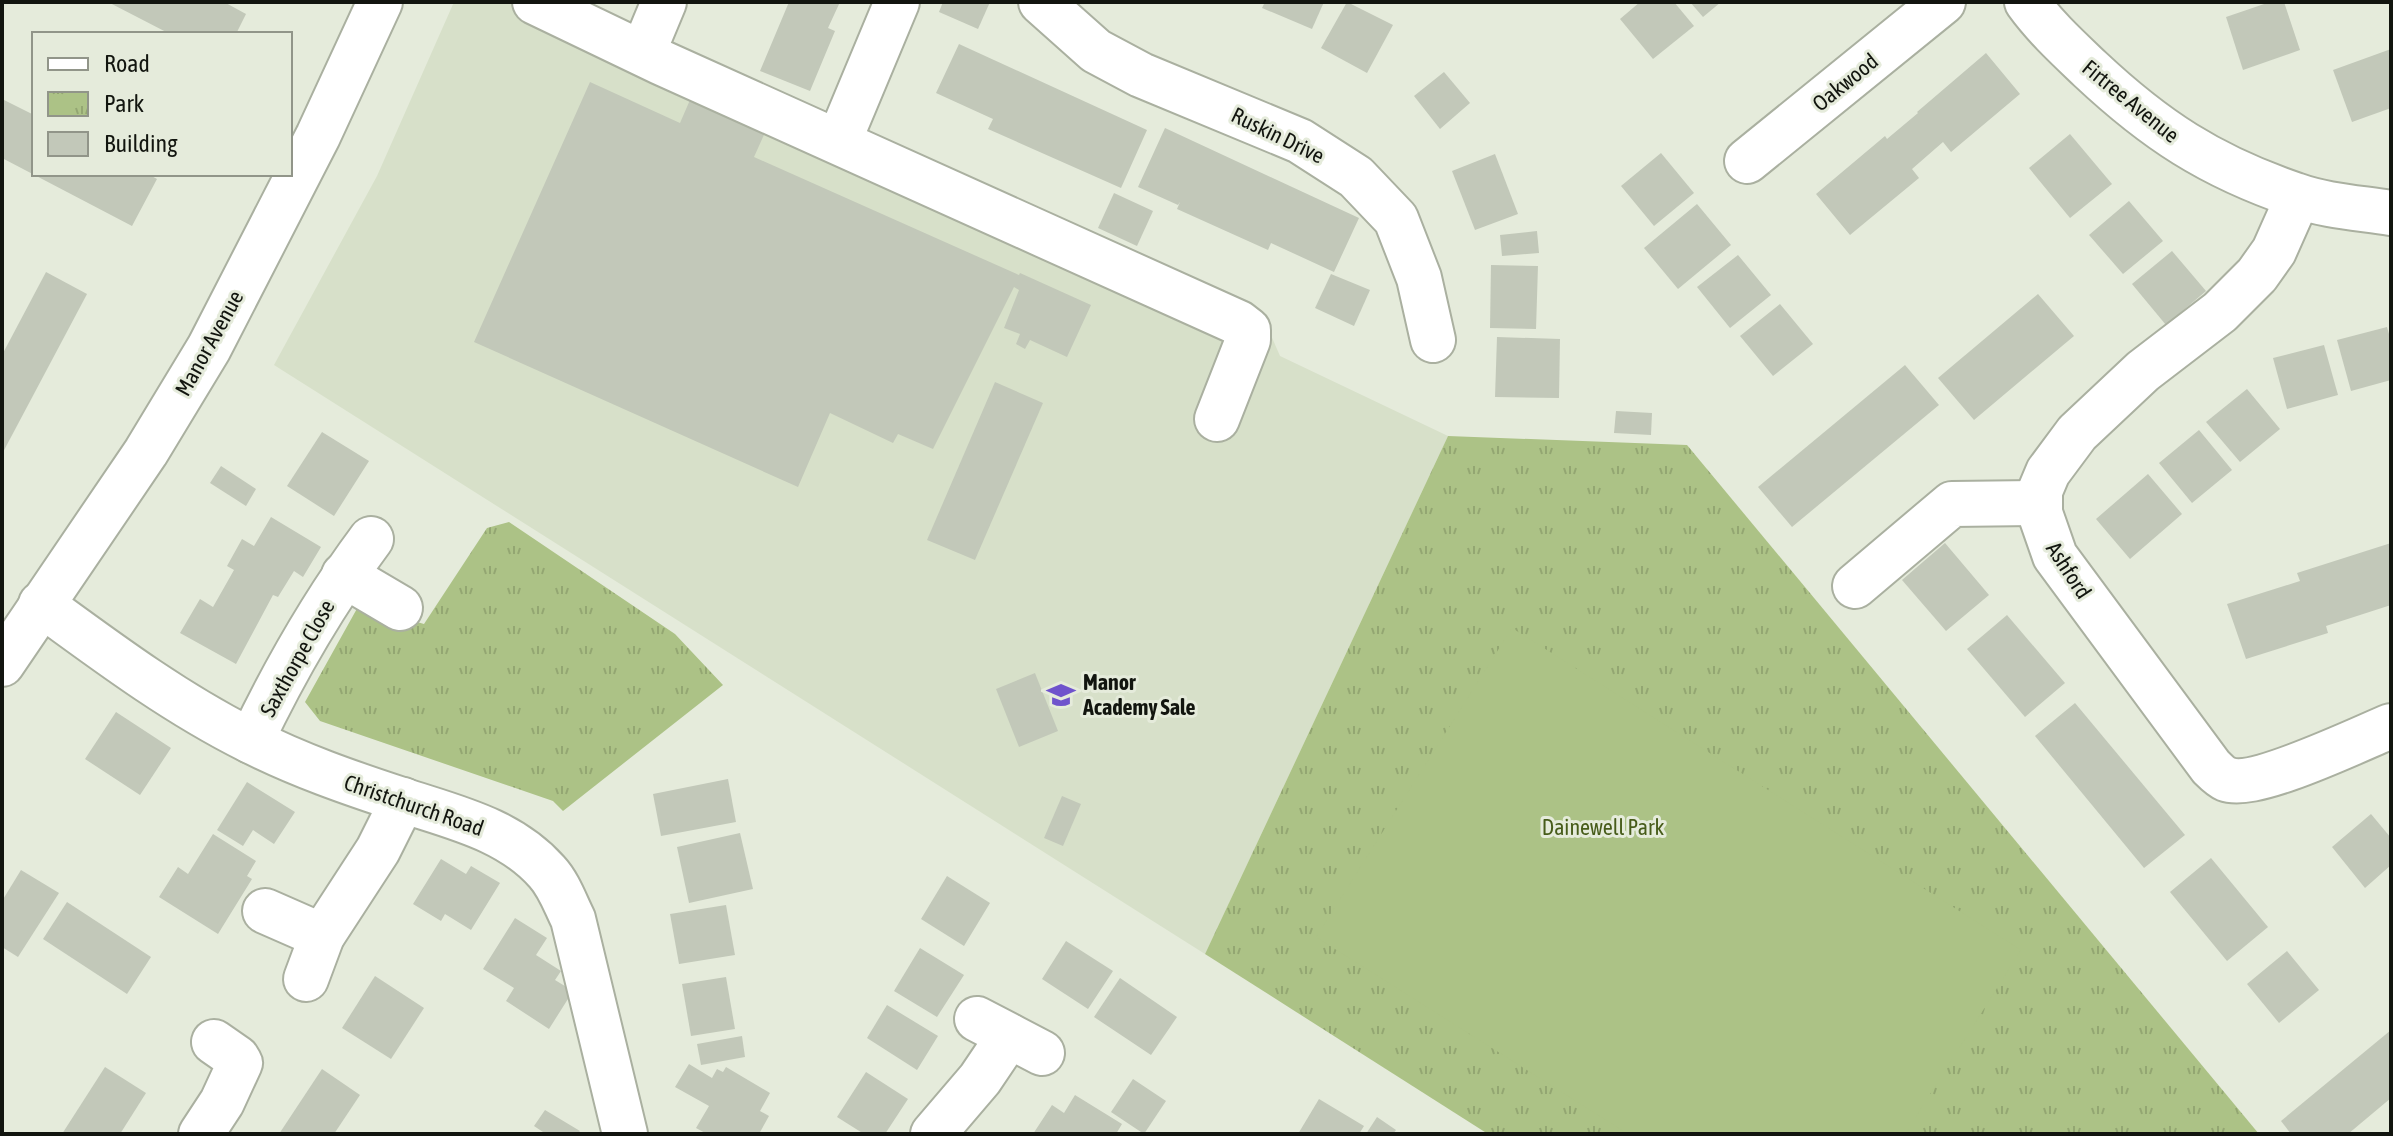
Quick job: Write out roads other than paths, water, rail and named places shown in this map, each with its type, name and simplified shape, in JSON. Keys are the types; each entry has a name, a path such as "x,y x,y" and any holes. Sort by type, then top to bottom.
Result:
{"street":[{"name":"Manor Avenue","path":"2,664 146,452 209,348 318,136 380,2"},
{"path":"535,2 660,62 1239,323 1248,330 1248,340 1217,419"},
{"path":"841,136 897,2"},
{"name":"Ruskin Drive","path":"1041,2 1096,51 1141,75 1300,141 1356,177 1396,219 1419,278 1433,340"},
{"name":"Oakwood","path":"1747,161 1943,2"},
{"name":"Firtree Avenue","path":"2027,2 2035,14 2093,72 2172,139 2227,169 2298,197 2391,213"},
{"path":"1855,586 1952,504 2040,503 2040,491 2048,472 2077,433 2143,371 2220,312 2257,275 2274,251 2298,197"},
{"name":"Ashford","path":"2040,503 2040,513 2055,556 2211,767 2226,779 2246,781 2274,774 2391,726"},
{"name":"Saxthorpe Close","path":"251,741 300,646 344,575 371,539"},
{"name":"Saxthorpe Close","path":"344,575 400,608"},
{"name":"Christchurch Road","path":"41,604 184,704 251,741 321,772 465,819 499,835 547,872 573,919 625,1134"},
{"path":"306,979 322,936 378,850 403,800"},
{"path":"265,911 322,936"},
{"path":"933,1134 980,1079 1009,1036"},
{"path":"201,1134 222,1102 240,1063 214,1042"}],"place":[{"name":"Manor Academy Sale","path":"1061,695"}],"park label":[{"name":"Dainewell Park","path":"1603,827"}]}
